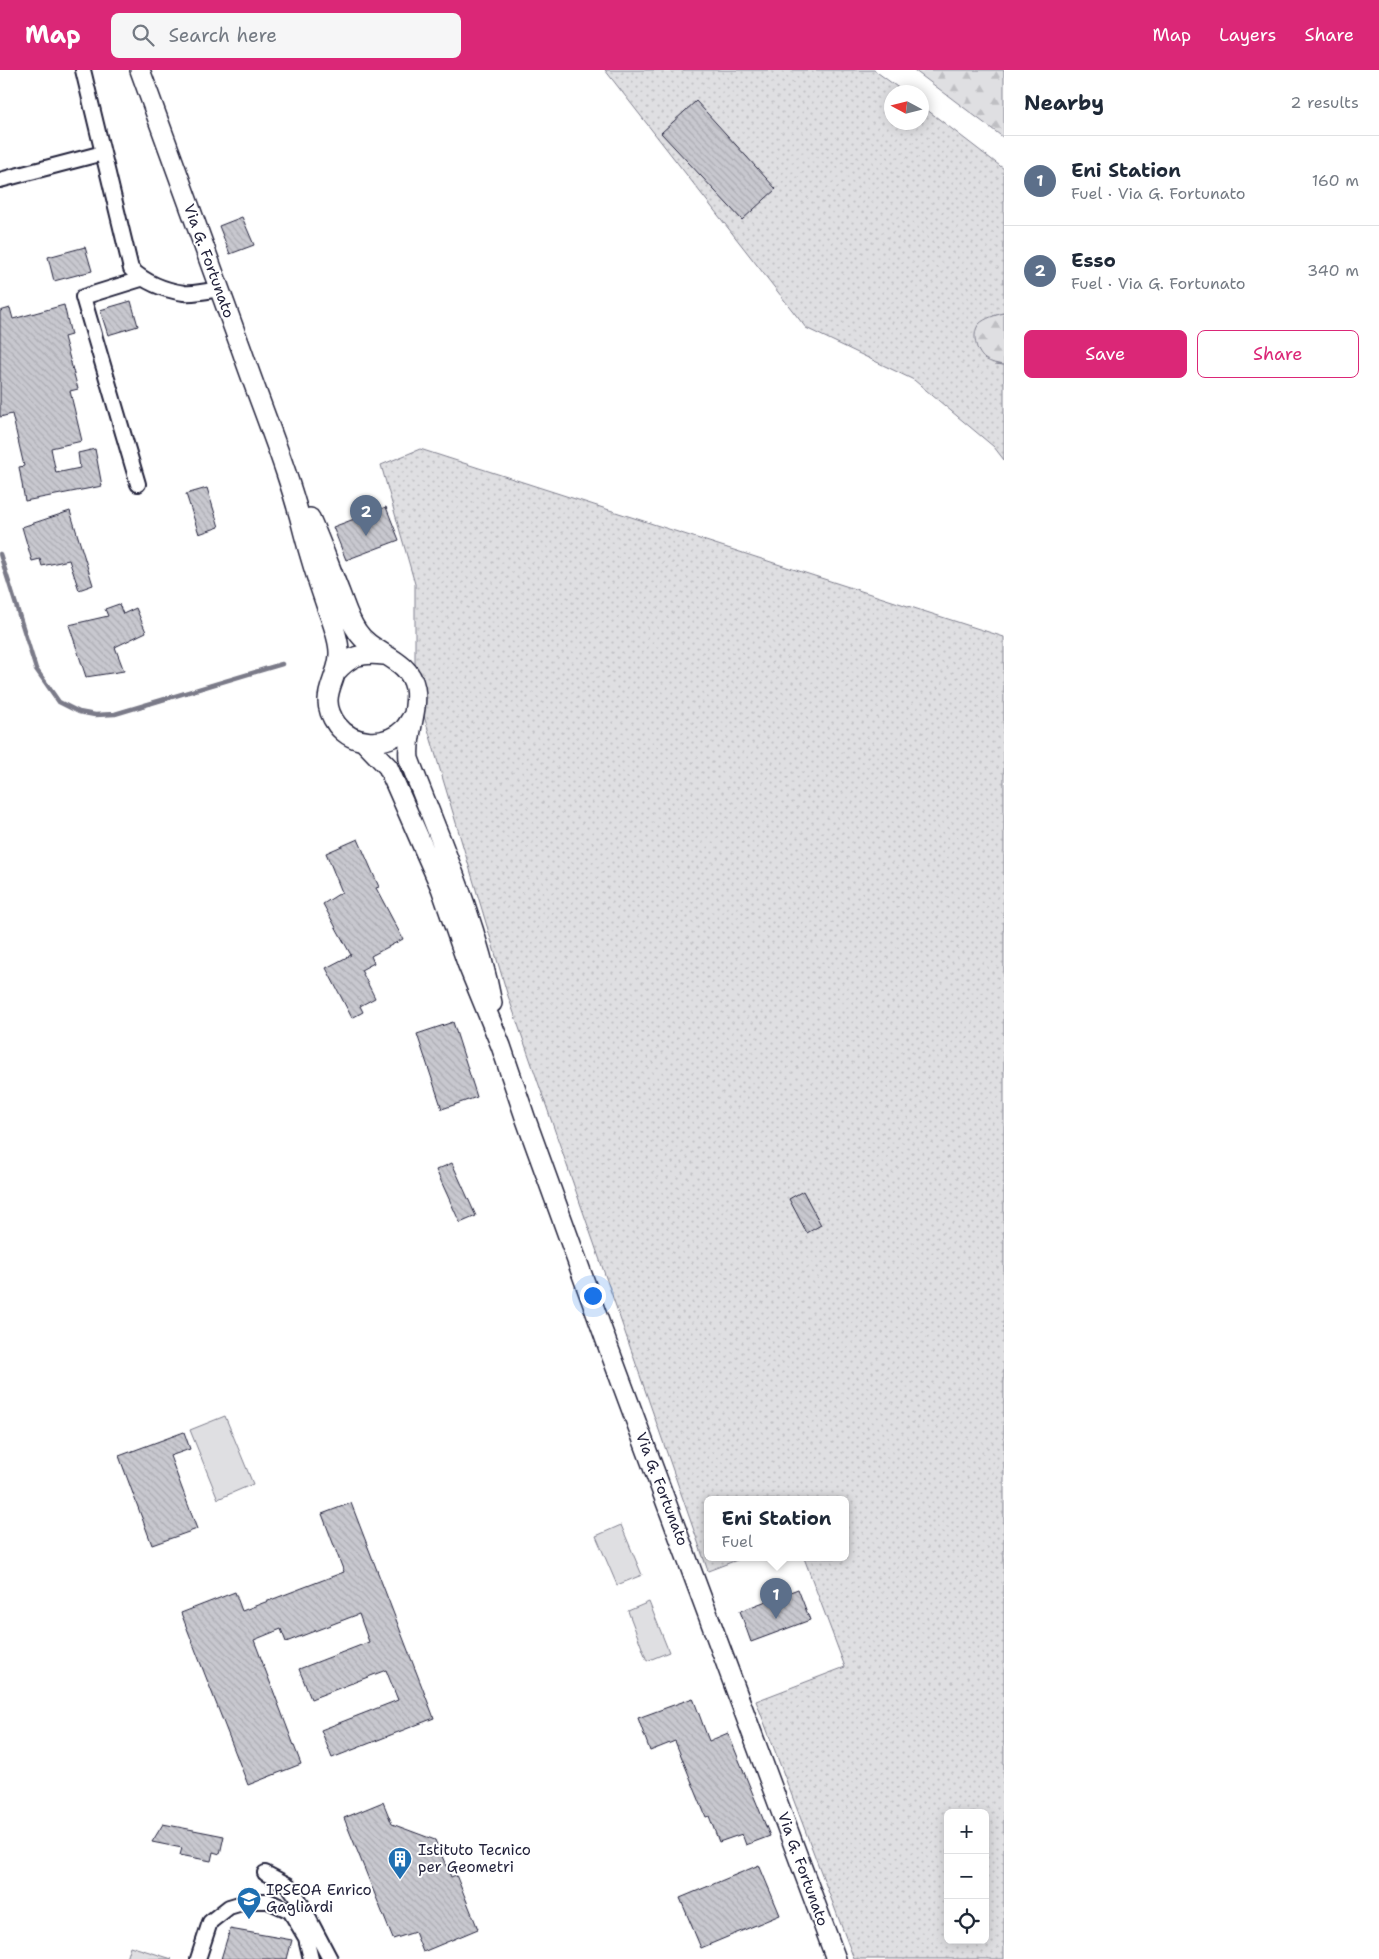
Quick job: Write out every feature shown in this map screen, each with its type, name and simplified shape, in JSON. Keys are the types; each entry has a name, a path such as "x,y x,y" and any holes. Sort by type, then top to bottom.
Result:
{"main road":[{"name":"Via G. Fortunato","path":"140,70 278,452"},
{"path":"278,452 313,526 357,632 370,645 398,662 409,672 415,686 416,701 407,746 408,759 480,948 501,1046"},
{"path":"278,452 311,561 334,628 340,654 329,686 328,701 331,715 338,727 349,736 363,741 377,742 392,738 404,728 412,716"},
{"path":"335,673 344,663 357,656 371,653 385,655"},
{"path":"363,741 388,767 441,888 501,1046"},
{"name":"Via G. Fortunato","path":"501,1046 609,1349 836,1959"}],"street":[{"path":"83,70 131,268 141,279 161,287 185,293 219,289"},
{"path":"0,180 103,153"},
{"path":"138,484 83,297 141,279"},
{"path":"265,1873 288,1885 299,1900 330,1959"},
{"path":"198,1959 210,1922 229,1907 249,1901 268,1901 290,1912 306,1938 311,1959"}],"green space":[{"path":"605,70 874,70 894,85 884,85 884,130 929,130 929,111 1004,169 1004,313 993,316 995,364 1004,365 1004,460 994,447 914,380 806,328"},
{"path":"914,70 1004,70 1004,138"},
{"path":"1004,313 1004,365 992,362 982,356 977,347 975,333 981,322"},
{"path":"420,449 1004,637 1004,1959 854,1959 756,1701 845,1667 805,1561 849,1561 849,1496 704,1496 704,1559 507,993 415,686 415,584 381,465"},
{"path":"225,1416 253,1484 218,1499 190,1430"},
{"path":"621,1525 642,1575 617,1585 596,1536"},
{"path":"705,1561 734,1561 708,1571"},
{"path":"649,1602 669,1652 647,1661 628,1611"},
{"path":"130,1946 172,1959 126,1959"}],"building":[{"path":"696,101 776,189 742,220 661,133"},
{"path":"242,217 254,245 230,254 219,226"},
{"path":"85,247 92,271 54,281 48,257"},
{"path":"131,301 138,326 108,335 100,310"},
{"path":"64,305 71,335 64,337 78,389 70,391 82,441 51,448 56,473 80,468 78,453 95,449 102,486 25,501 19,467 24,466 12,414 0,417 0,311 10,308 13,319"},
{"path":"207,488 219,527 199,534 186,494"},
{"path":"386,507 399,540 346,560 333,527"},
{"path":"70,511 93,585 79,590 69,560 42,566 40,559 32,561 22,527"},
{"path":"119,604 123,614 136,608 146,632 115,647 124,671 86,677 69,625 108,616 105,609"},
{"path":"358,839 379,887 376,888 403,939 371,956 374,963 361,970 375,998 360,1006 363,1012 352,1018 326,968 351,955 323,904 342,892 326,853"},
{"path":"453,1022 477,1097 442,1109 417,1034"},
{"path":"452,1163 476,1216 460,1223 436,1170"},
{"path":"803,1191 821,1225 807,1233 789,1199"},
{"path":"184,1432 190,1449 170,1456 197,1529 152,1545 119,1456"},
{"path":"351,1503 434,1718 332,1758 321,1730 398,1700 386,1670 311,1699 299,1669 369,1642 359,1614 286,1642 281,1629 254,1640 301,1764 248,1785 181,1613 235,1592 242,1611 344,1572 322,1514"},
{"path":"798,1589 810,1620 751,1642 740,1611"},
{"path":"693,1698 709,1741 728,1733 770,1836 746,1845 742,1834 719,1842 709,1816 706,1817 675,1741 650,1751 638,1718"},
{"name":"Istituto Tecnico per Geometri","path":"383,1802 392,1824 435,1840 451,1877 456,1875 478,1929 423,1952 415,1932 393,1939 344,1818"},
{"path":"163,1824 224,1836 220,1854 213,1852 211,1861 180,1855 182,1848 152,1842"},
{"path":"759,1865 780,1915 701,1948 680,1898"},
{"path":"230,1929 292,1940 287,1959 221,1959"}],"waterway":[{"path":"0,554 36,669 59,702 79,712 95,715 115,714 282,664"}],"place":[{"name":"Esso","path":"366,536"},
{"name":"Eni Station","path":"776,1619"},
{"name":"Istituto Tecnico per Geometri","path":"400,1880"},
{"name":"IPSEOA Enrico Gagliardi","path":"249,1920"}]}
